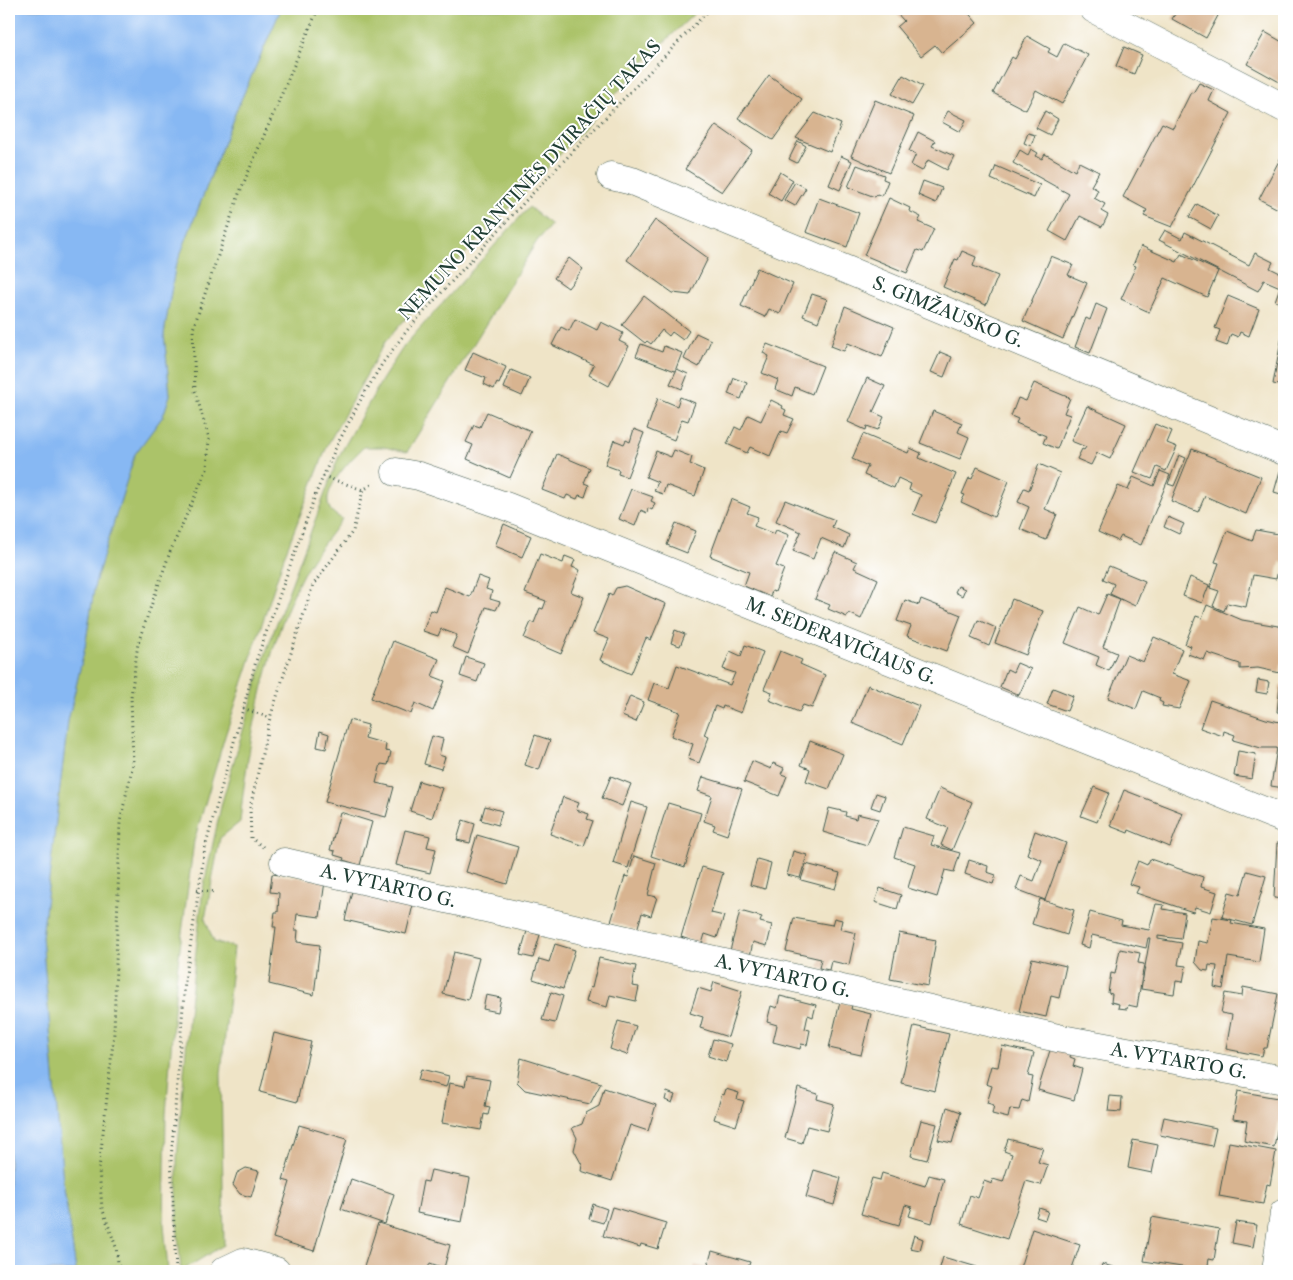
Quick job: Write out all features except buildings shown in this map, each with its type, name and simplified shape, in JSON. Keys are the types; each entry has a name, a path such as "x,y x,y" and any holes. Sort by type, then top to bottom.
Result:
{"street":[{"path":"1094,9 1284,108"},
{"name":"S. GIMŽAUSKO G.","path":"611,176 632,182 1284,451"},
{"name":"M. SEDERAVIČIAUS G.","path":"396,472 419,476 508,507 1284,819"},
{"name":"A. VYTARTO G.","path":"284,862 1062,1040 1284,1080"},
{"path":"1276,1271 1284,1213"},
{"path":"233,1267 276,1271"}],"path":[{"path":"119,1271 116,1247 102,1208 100,1169 114,1033 120,822 133,764 131,697 138,644 170,552 207,469 209,438 195,391 193,329 238,194 318,9"},
{"name":"NEMUNO KRANTINĖS DVIRAČIŲ TAKAS","path":"176,1271 170,1160 185,981 204,848 256,661 324,476 360,402 382,364 409,328 530,196 710,9"},
{"path":"324,476 363,490 396,472"},
{"path":"284,862 251,838 250,808 270,718 313,585 354,532 363,490"},
{"path":"243,708 270,718"},
{"path":"197,890 216,892"}],"green space":[{"path":"281,9 699,9 656,50 530,187 454,265 385,342 328,444 285,554 225,736 194,841 177,971 166,1114 164,1224 168,1271 76,1271 63,1182 42,937 68,721 85,647 95,583 135,454 163,416 170,395 164,334 175,268 236,111"},
{"path":"529,207 551,225 537,241 407,452 384,447 364,447 338,475 329,493 328,502 330,509 342,519 303,574 287,609 277,638 253,731 240,822 220,838 205,919 214,942 234,947 221,1074 224,1245 181,1271 177,1223 177,1159 189,1013 203,889 222,802 266,652 339,456 382,380 404,346"}],"water":[{"path":"9,9 281,9 236,111 175,268 164,334 170,395 163,416 135,454 95,583 85,647 68,721 42,937 63,1182 76,1271 9,1271"}]}
